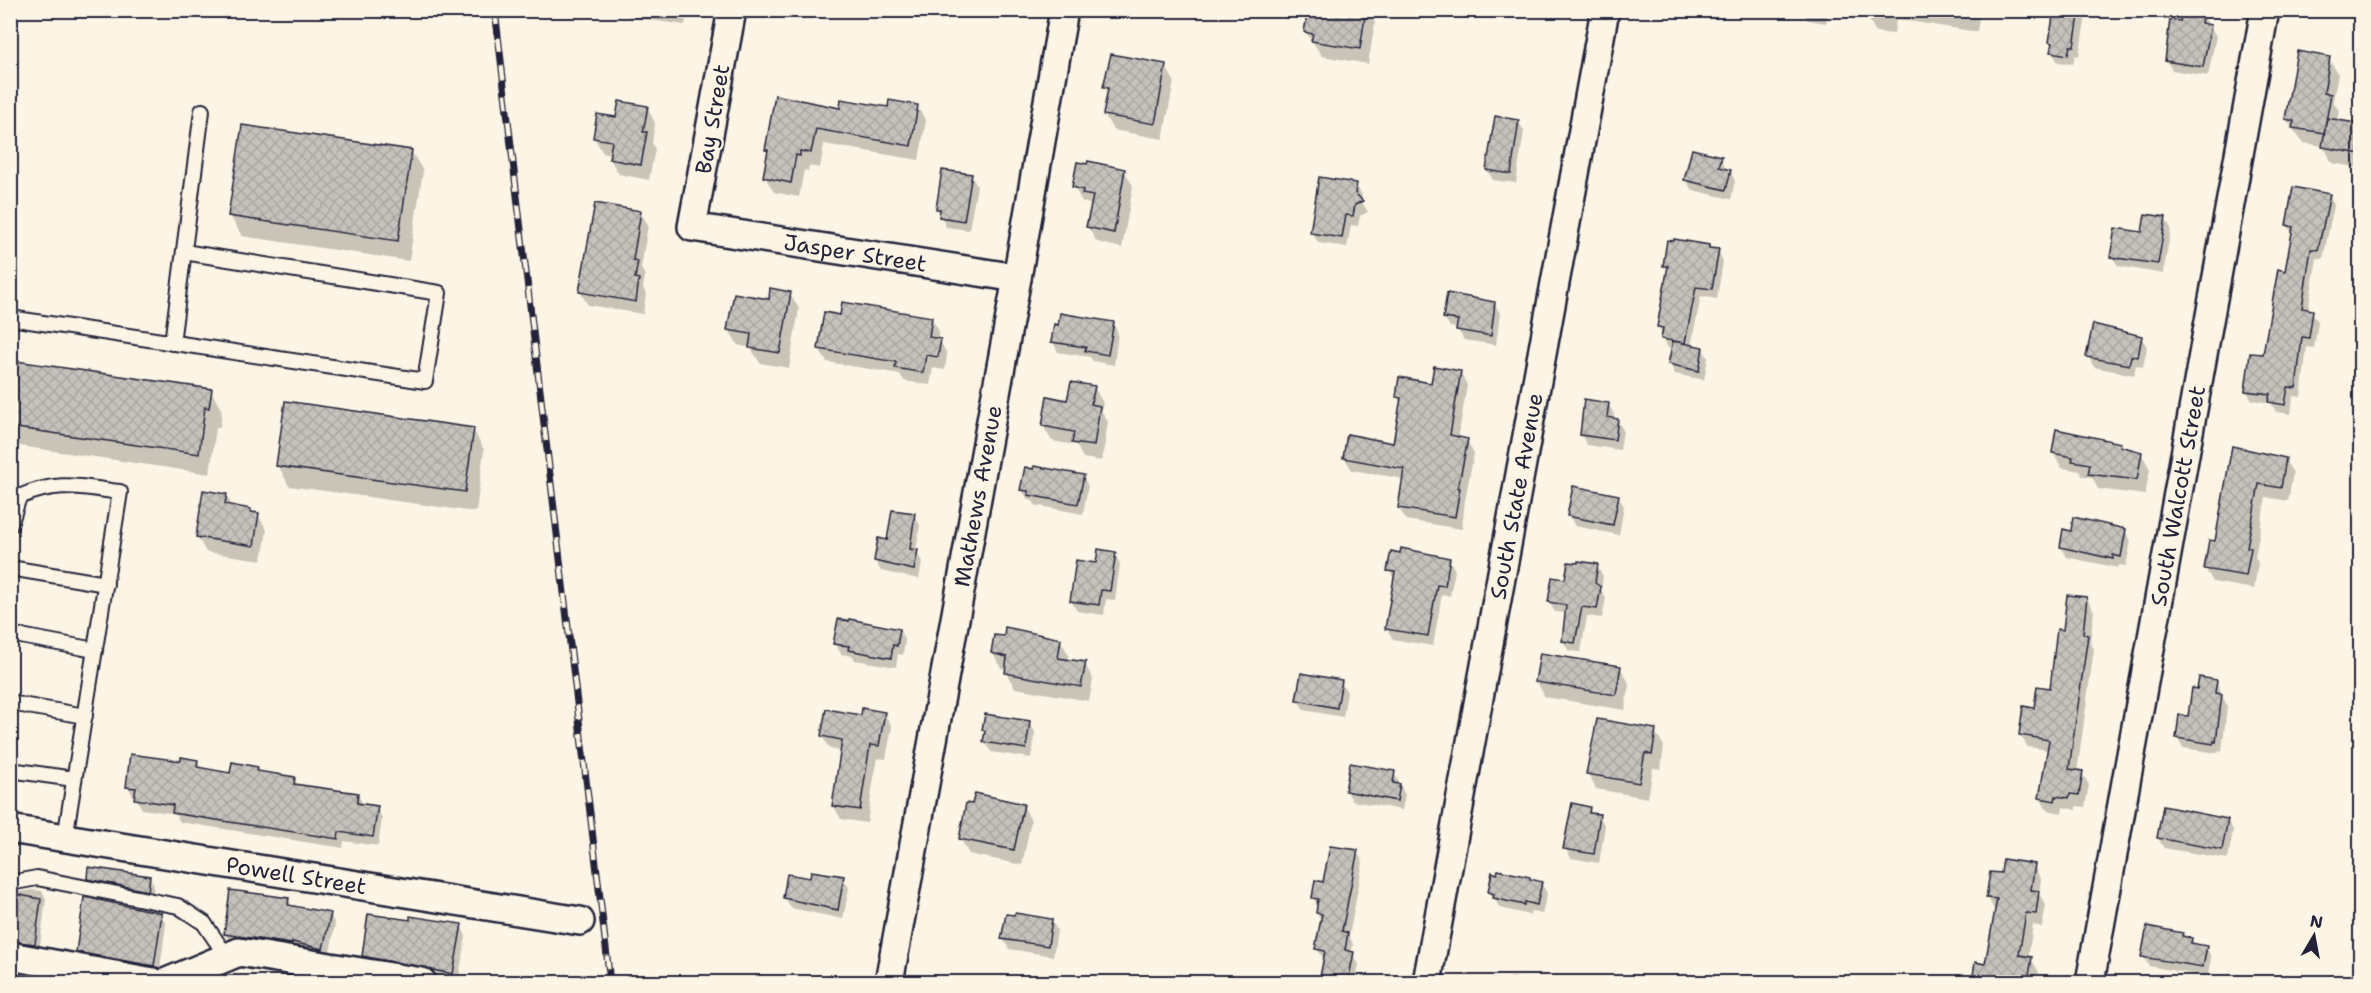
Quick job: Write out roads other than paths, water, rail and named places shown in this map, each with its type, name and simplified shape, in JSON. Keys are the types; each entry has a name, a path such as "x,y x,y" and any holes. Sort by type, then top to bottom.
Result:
{"street":[{"name":"Bay Street","path":"692,227 732,10"},
{"name":"Mathews Avenue","path":"889,982 1064,10"},
{"name":"South State Avenue","path":"1427,982 1605,10"},
{"name":"South Walcott Street","path":"2090,982 2265,10"},
{"name":"Jasper Street","path":"692,227 1017,278"},
{"name":"Powell Street","path":"10,829 580,921"},
{"path":"167,982 239,952 422,982"},
{"path":"10,956 153,982"}],"lane":[{"path":"172,343 202,111"},
{"path":"10,318 425,381 439,292 184,252"},
{"path":"11,520 19,497 38,489 60,485 120,492 65,838"},
{"path":"10,568 106,584"},
{"path":"10,634 95,650"},
{"path":"10,703 85,716"},
{"path":"10,770 74,779"},
{"path":"10,883 37,878 151,898 178,906 204,923 227,957"}],"railway":[{"path":"495,10 610,982"}]}
